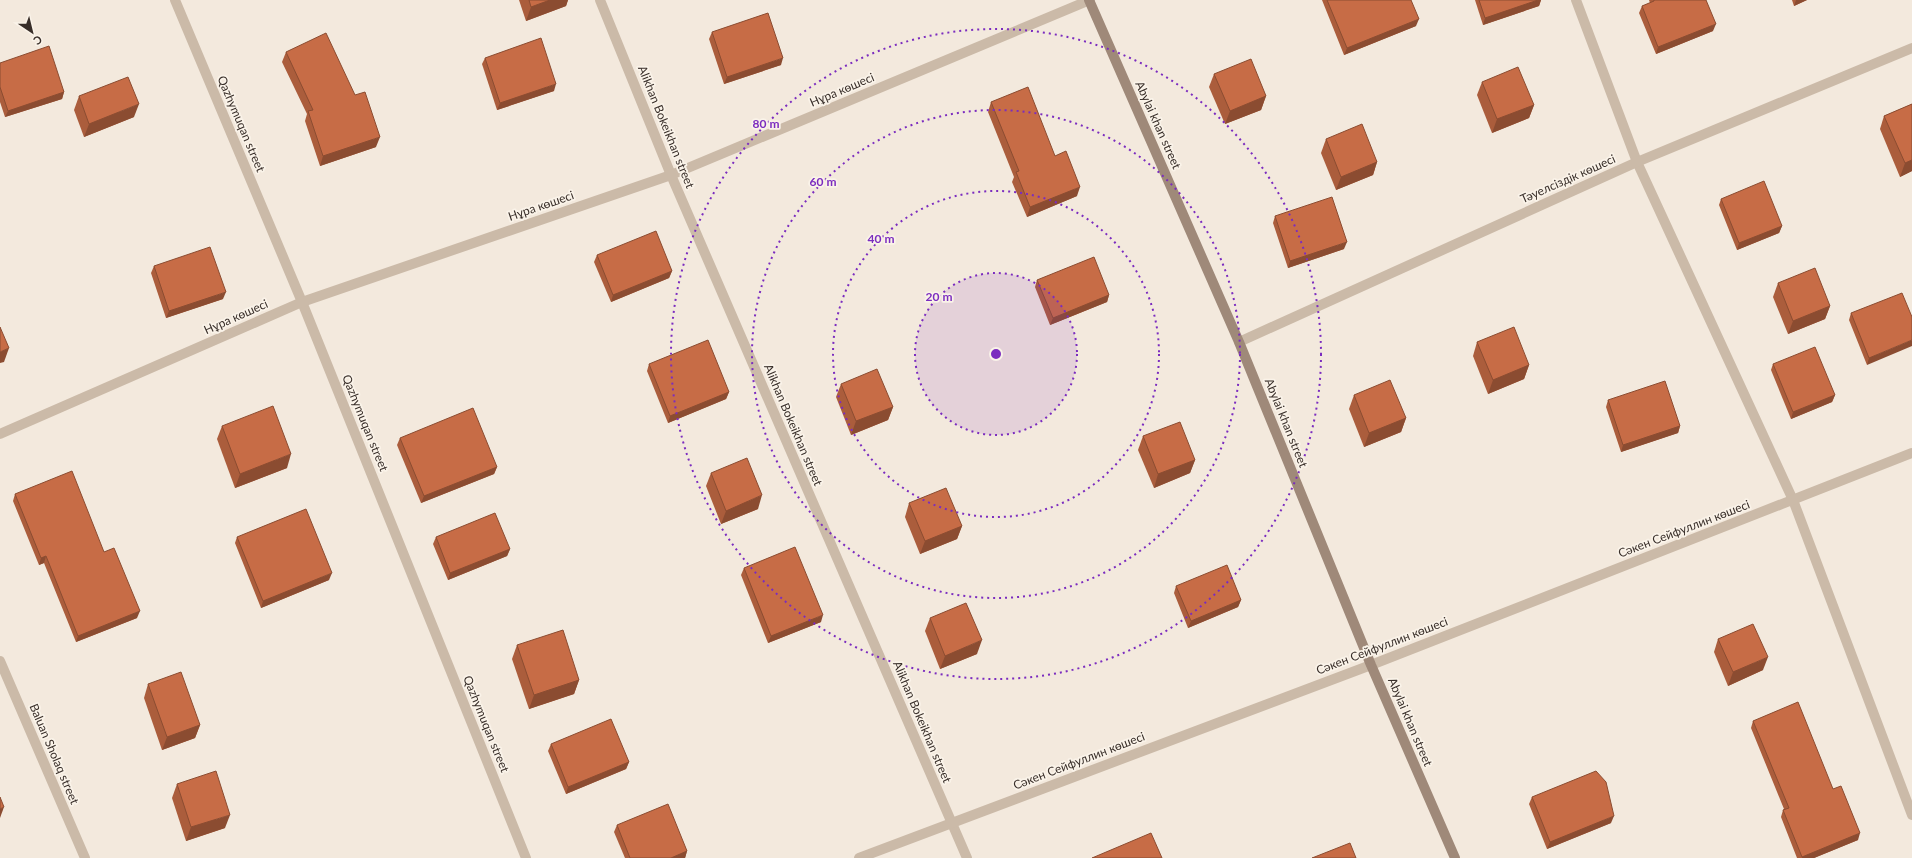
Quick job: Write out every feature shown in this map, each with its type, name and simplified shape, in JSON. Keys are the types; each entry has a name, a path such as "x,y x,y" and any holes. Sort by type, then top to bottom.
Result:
{"street":[{"name":"Qazhymuqan street","path":"175,0 302,302 526,858"},
{"name":"Alikhan Bokeikhan street","path":"600,0 671,175 968,858"},
{"name":"Нұра көшесі","path":"0,434 302,302 671,175 1089,0"},
{"name":"Abylai khan street","path":"1089,0 1239,342 1372,665 1455,858"},
{"path":"1576,0 1637,162 1793,500 1912,815"},
{"name":"Тәуелсіздік көшесі","path":"1239,342 1637,162 1912,48"},
{"name":"Сәкен Сейфуллин көшесі","path":"859,858 1372,665 1912,452"},
{"name":"Baluan Sholaq street","path":"0,661 85,858"}],"building":[{"path":"529,0 550,0 531,7"},
{"path":"1327,0 1411,0 1419,19 1347,48"},
{"path":"1479,0 1538,0 1485,18"},
{"path":"1654,0 1706,0 1716,24 1658,47 1642,6"},
{"path":"768,13 783,58 727,77 712,32"},
{"path":"326,33 355,95 365,92 380,137 323,156 308,111 313,110 286,52"},
{"path":"541,38 556,84 500,103 485,58"},
{"path":"49,46 64,92 8,111 0,87 0,63"},
{"path":"1251,59 1266,96 1230,111 1214,74"},
{"path":"1518,67 1534,105 1497,119 1482,82"},
{"path":"128,77 139,104 89,124 79,96"},
{"path":"1028,87 1055,156 1066,151 1080,187 1030,207 1016,172 1019,171 991,102"},
{"path":"1912,104 1912,160 1905,163 1884,116"},
{"path":"1362,124 1377,162 1341,177 1326,139"},
{"path":"1764,181 1782,226 1739,243 1721,199"},
{"path":"1332,197 1347,242 1290,261 1275,216"},
{"path":"656,231 672,271 613,295 597,255"},
{"path":"210,247 226,292 169,311 154,266"},
{"path":"1094,257 1109,295 1053,318 1037,280"},
{"path":"1815,268 1830,306 1793,321 1778,283"},
{"path":"1902,293 1912,317 1912,340 1869,358 1851,313"},
{"path":"0,327 9,348 0,352"},
{"path":"1514,327 1529,365 1493,380 1477,342"},
{"path":"708,340 729,392 670,416 649,364"},
{"path":"1815,347 1835,395 1793,412 1773,364"},
{"path":"877,369 893,407 856,421 841,384"},
{"path":"1390,380 1406,418 1369,433 1354,395"},
{"path":"1665,381 1680,426 1623,445 1608,400"},
{"path":"273,406 291,454 240,474 222,426"},
{"path":"473,408 497,467 424,496 400,438"},
{"path":"1180,422 1195,460 1158,474 1143,436"},
{"path":"747,458 762,495 726,511 711,473"},
{"path":"72,471 104,552 114,548 140,611 78,636 46,556 41,558 15,494"},
{"path":"946,488 962,526 925,541 909,503"},
{"path":"306,509 332,573 263,601 237,537"},
{"path":"495,513 510,549 450,573 436,537"},
{"path":"795,547 823,615 771,636 744,568"},
{"path":"1227,565 1241,600 1191,621 1176,586"},
{"path":"966,603 982,640 945,656 930,618"},
{"path":"1753,624 1768,657 1733,672 1718,639"},
{"path":"563,630 579,680 534,695 517,645"},
{"path":"181,672 200,725 167,737 148,684"},
{"path":"1798,702 1833,789 1841,786 1860,833 1802,857 1783,810 1789,808 1753,721"},
{"path":"611,719 629,762 568,787 551,744"},
{"path":"216,771 230,815 191,827 177,784"},
{"path":"1596,771 1606,782 1614,816 1550,842 1532,797"},
{"path":"0,797 4,807 0,809"},
{"path":"668,804 687,851 671,858 630,858 617,825"},
{"path":"1151,833 1162,858 1092,858"},
{"path":"1350,843 1356,858 1312,858"}]}
